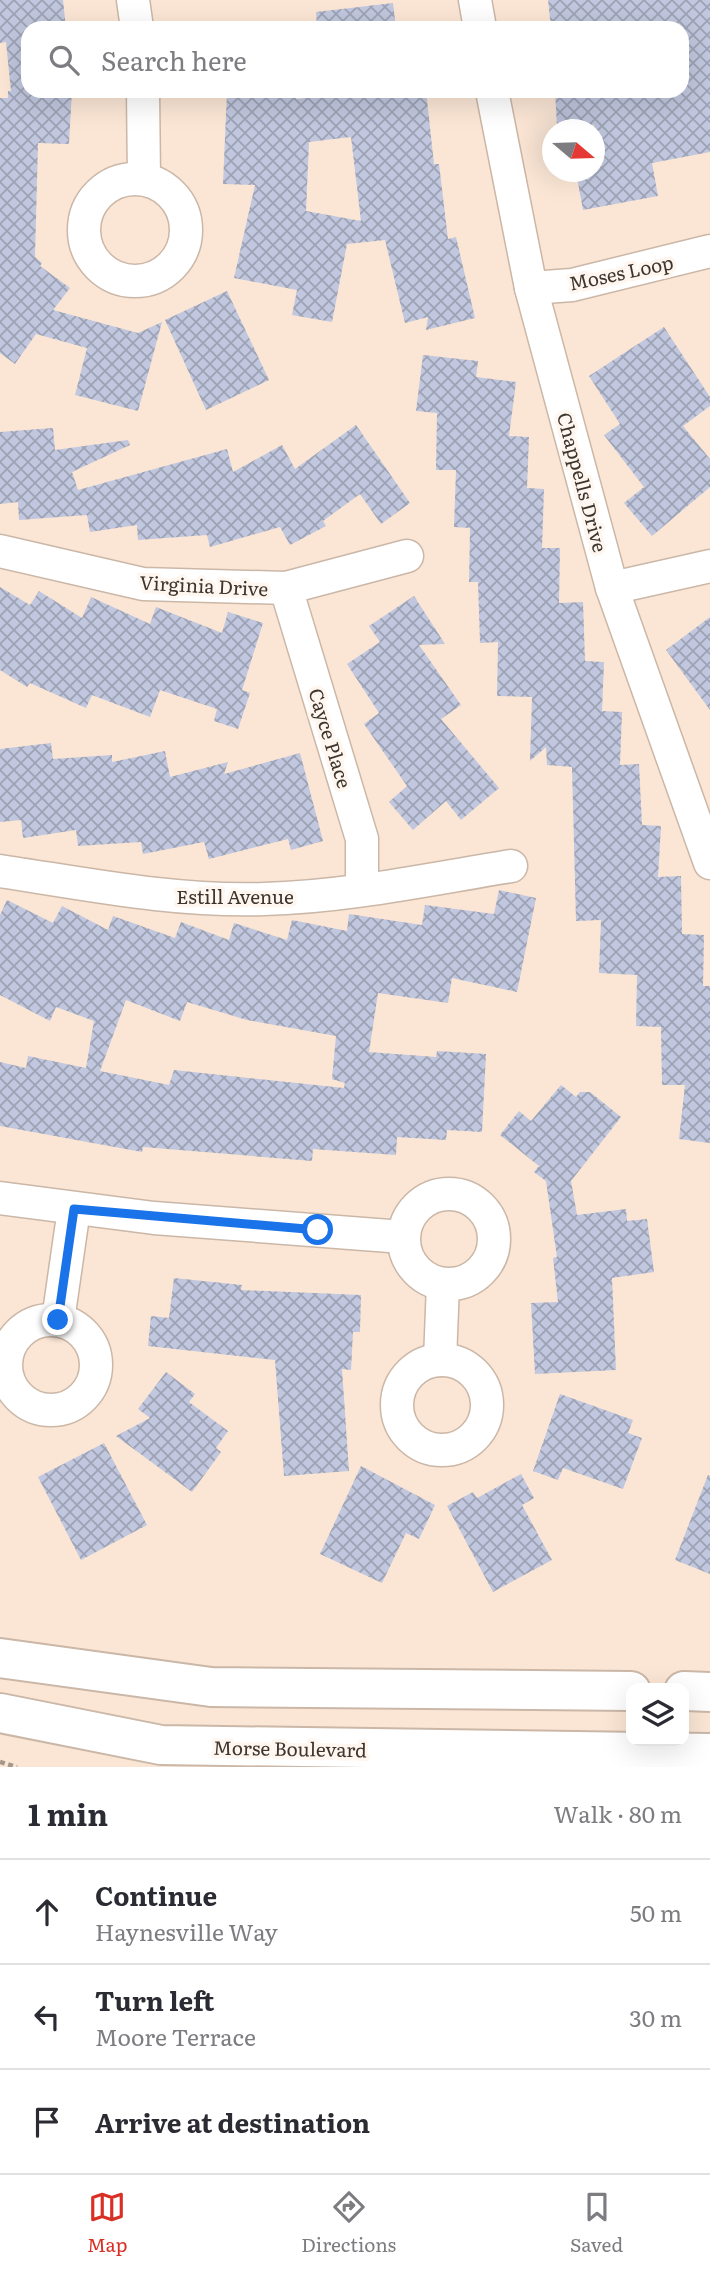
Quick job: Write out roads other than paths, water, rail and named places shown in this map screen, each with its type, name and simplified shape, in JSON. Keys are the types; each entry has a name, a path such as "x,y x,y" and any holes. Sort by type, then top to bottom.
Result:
{"main road":[{"path":"0,1658 211,1687 626,1691"},
{"path":"689,1691 710,1692"},
{"name":"Morse Boulevard","path":"0,1713 161,1745 710,1753"}],"street":[{"path":"132,0 135,21"},
{"path":"475,0 479,21"},
{"path":"143,98 144,179"},
{"name":"Chappells Drive","path":"493,98 531,288 612,588 710,863"},
{"name":"Moses Loop","path":"531,288 572,285 710,251"},
{"name":"Virginia Drive","path":"0,551 143,584 286,588 407,556"},
{"path":"612,588 710,566"},
{"name":"Cayce Place","path":"286,588 362,839 362,889"},
{"name":"Estill Avenue","path":"0,871 170,896 265,899 362,889 511,866"},
{"path":"442,1194 458,1194 472,1200 484,1210 491,1223 494,1239 484,1268 472,1278 458,1284 443,1284 430,1280 410,1263 403,1237 407,1222 415,1209 428,1199 442,1194"},
{"path":"0,1198 208,1223 403,1237"},
{"path":"58,1320 74,1209"},
{"path":"440,1360 443,1284"}]}
